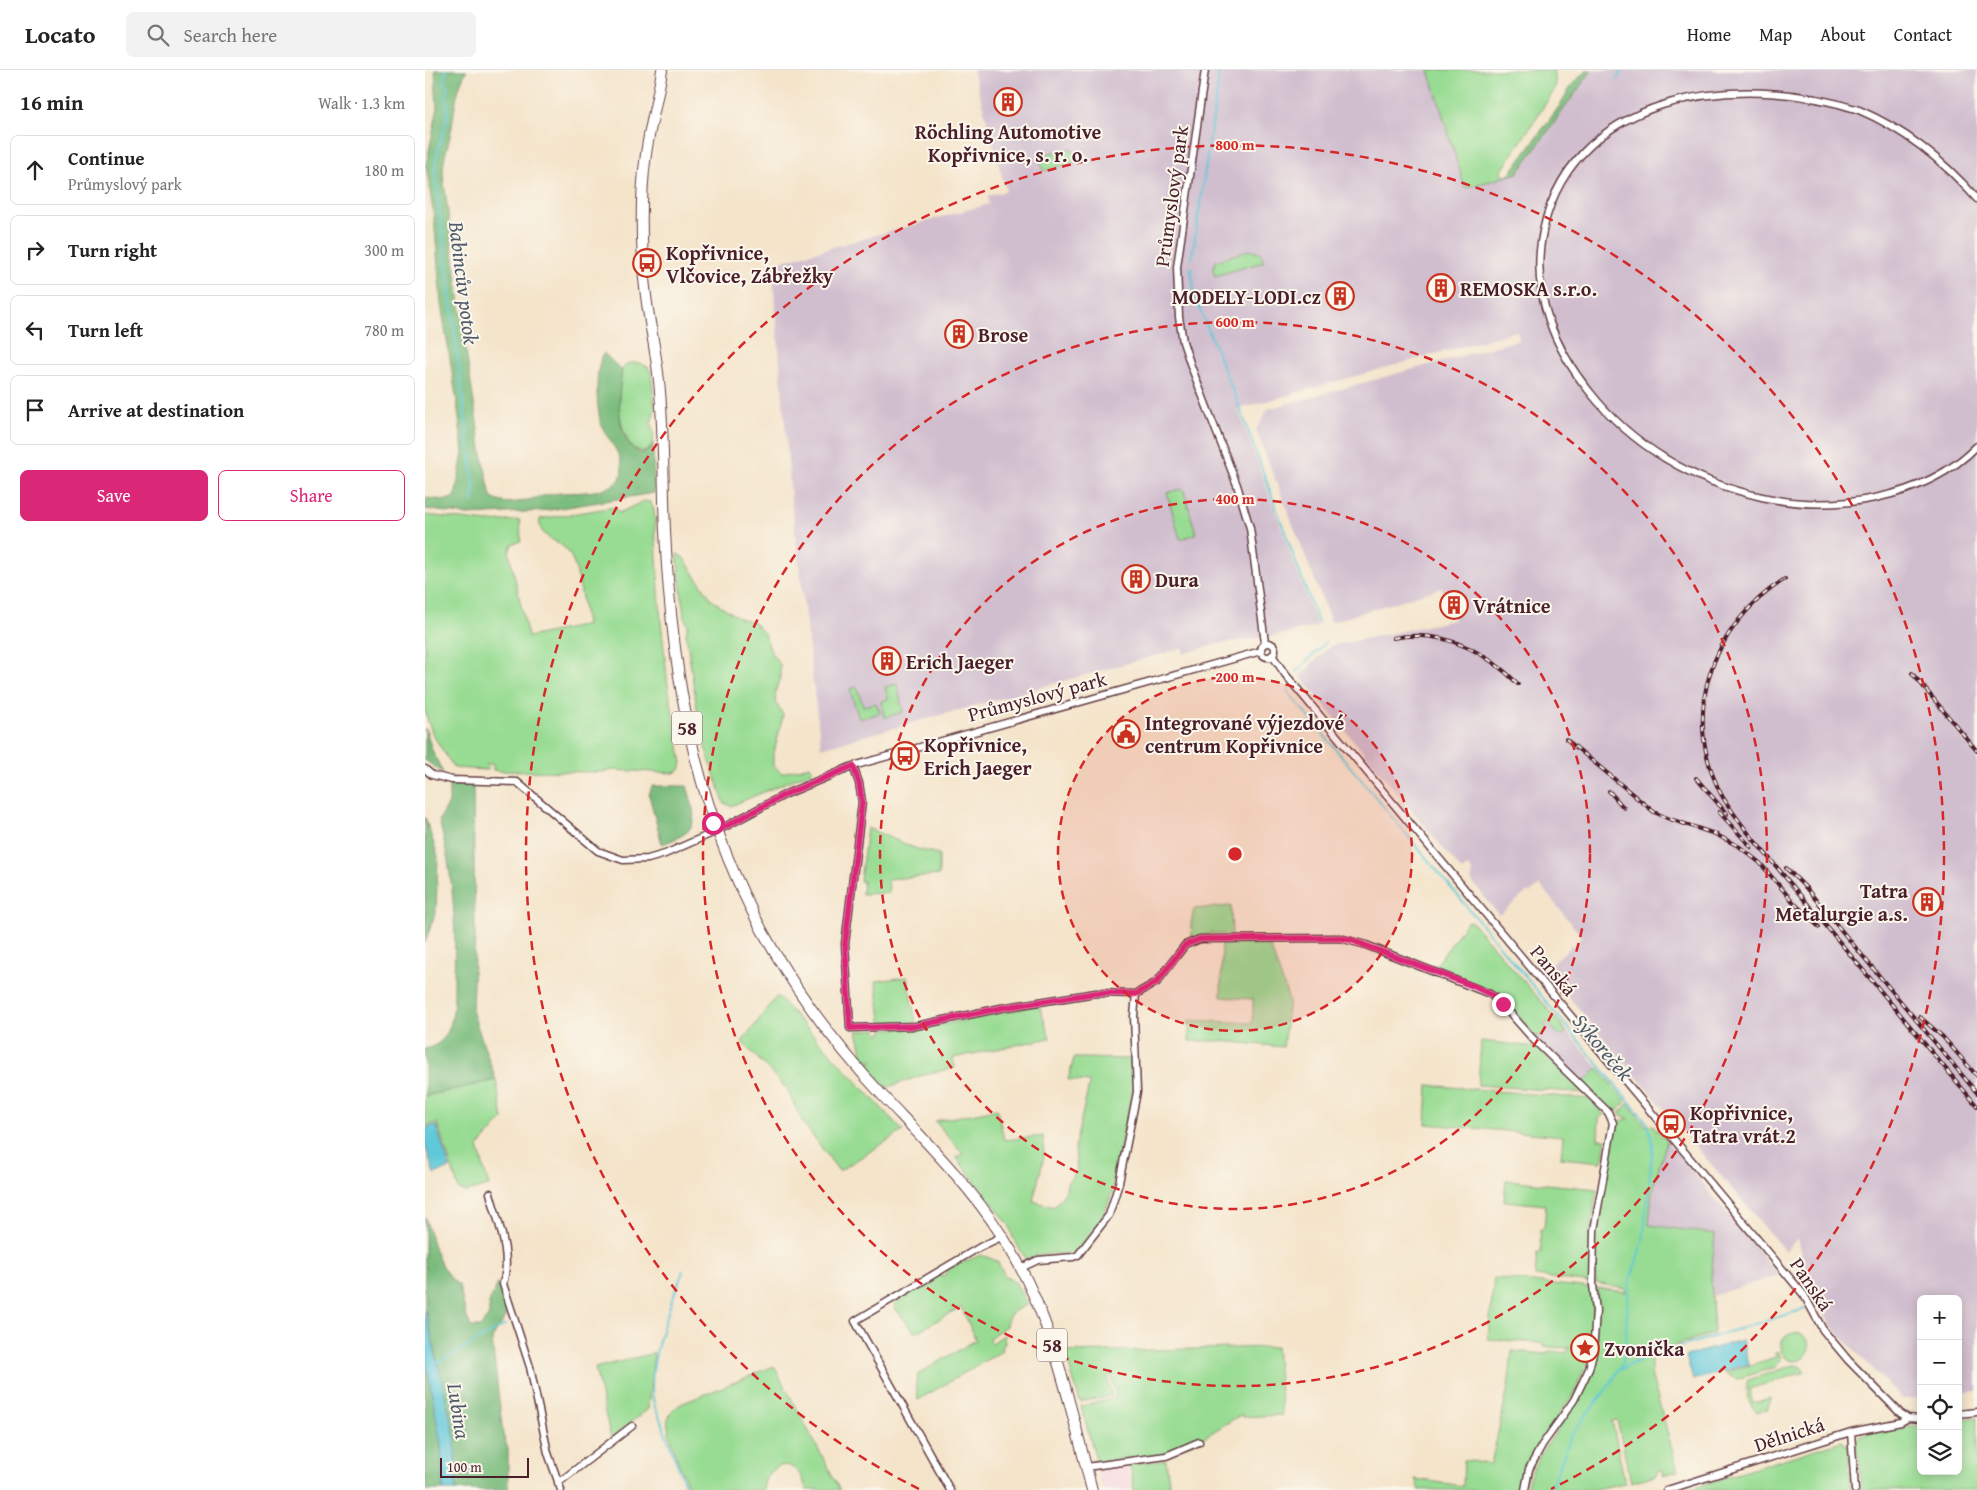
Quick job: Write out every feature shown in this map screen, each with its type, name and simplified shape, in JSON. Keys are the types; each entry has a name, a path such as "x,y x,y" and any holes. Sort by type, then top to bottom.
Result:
{"main road":[{"name":"58","path":"662,70 645,161 643,261 646,301 660,391 665,536 678,675 689,736 700,780 717,831 745,897 773,951 803,997 839,1046 969,1190 1003,1236 1021,1268 1050,1338 1092,1490"}],"street":[{"name":"Průmyslový park","path":"1205,70 1177,267 1179,317 1183,342 1191,366 1237,485 1250,528 1265,643"},
{"path":"1977,199 1948,167 1927,149 1897,129 1857,109 1836,101 1791,91 1747,88 1702,91 1656,102 1635,112 1615,123 1583,152 1559,186 1550,207 1540,252 1540,276 1549,320 1558,342 1569,363 1595,399 1609,415 1644,445 1683,469 1710,482 1766,498 1809,503 1851,502 1894,493 1916,486 1954,465 1977,446"},
{"path":"1265,643 1273,645 1275,650 1272,655 1265,656 1261,650 1265,643"},
{"name":"Průmyslový park","path":"425,769 432,774 451,780 517,782 598,851 623,860 657,857 717,831 786,794 853,766 1261,650"},
{"name":"Panská","path":"1272,655 1285,674 1804,1295 1823,1330 1836,1346 1896,1409 1908,1418"},
{"path":"853,766 859,783 862,802 845,944 850,1028 916,1026 1001,1008 1096,993 1136,994 1153,986 1181,948 1195,940 1219,937 1270,940 1340,938 1351,940 1490,994 1503,1004 1533,1039 1608,1112 1613,1123 1593,1246 1596,1311 1593,1353 1589,1369 1574,1400 1543,1444 1529,1469 1525,1490"},
{"path":"1021,1268 1038,1260 1078,1255 1109,1215 1119,1183 1137,1092 1134,1016 1136,994"},
{"path":"490,1193 507,1257 507,1272 503,1284 530,1367 548,1453 559,1487 631,1426"},
{"path":"950,1490 855,1321 980,1247 1003,1236"},
{"path":"1962,1414 1977,1412"},
{"name":"Dělnická","path":"1667,1490 1851,1432 1901,1422 1908,1418 1917,1419"},
{"path":"1851,1432 1855,1490"},
{"path":"1086,1467 1166,1456 1199,1442"}],"shaded area":[{"path":"973,70 1429,70 1465,188 1519,173 1592,70 1977,70 1977,1391 1962,1393 1962,1295 1917,1295 1917,1397 1902,1399 1833,1328 1811,1290 1798,1238 1785,1251 1545,969 1582,937 1540,885 1530,893 1527,892 1499,915 1471,880 1473,872 1469,866 1462,871 1300,676 1330,646 1454,620 1442,588 1331,622 1256,430 1268,409 1519,340 1517,331 1238,409 1317,626 1280,635 1217,644 1183,654 1183,648 821,748 791,498 772,264 989,204 987,196 1006,191"},
{"path":"1515,1012 1522,1022 1547,1030 1544,1024 1547,1022 1557,1033 1565,1030 1562,1025 1598,1068 1584,1082 1580,1083 1533,1038"},
{"path":"1667,1141 1779,1275 1712,1296 1711,1281 1649,1225 1652,1190"},
{"path":"1127,1465 1131,1490 1103,1490 1097,1468"}],"green space":[{"path":"435,70 467,70 460,84 443,174 467,358 481,448 491,497 498,501 521,502 552,494 598,490 614,484 620,479 622,465 620,458 602,426 598,410 597,378 604,353 622,371 619,404 622,430 627,440 633,448 642,453 650,449 653,442 654,493 543,511 468,515 425,509 425,498 446,500 455,497 463,453 457,402 441,304 434,218 426,165 437,112"},
{"path":"1429,70 1553,70 1556,82 1555,89 1501,172 1502,175 1508,176 1465,188"},
{"path":"1586,70 1592,70 1518,173 1508,176 1558,108 1571,86"},
{"path":"1071,148 1079,161 1043,171 1039,156"},
{"path":"1249,250 1261,254 1263,262 1215,276 1213,268 1216,261"},
{"path":"629,363 640,363 648,367 651,372 655,409 651,423 654,434 652,446 645,452 632,448 623,429 619,409 622,369"},
{"path":"1181,489 1184,491 1196,534 1180,539 1167,493"},
{"path":"644,501 650,502 654,509 661,622 668,686 682,763 680,770 674,773 613,770 602,772 499,771 493,770 493,764 486,764 489,769 486,770 454,768 433,735 425,712 425,515 488,522 520,520 521,541 512,544 509,552 528,637 586,625 580,588 569,553 542,531 540,519 615,507 619,513"},
{"path":"677,554 683,557 712,600 739,618 753,622 764,633 772,654 780,665 780,679 775,692 776,703 783,715 773,757 773,766 782,773 810,766 813,771 731,806 724,803 705,747 698,716 686,634 688,625 684,617"},
{"path":"897,684 903,712 884,718 881,701 888,699 885,687"},
{"path":"857,687 863,706 876,703 880,713 859,719 850,689"},
{"path":"425,728 432,750 443,773 425,760"},
{"path":"449,783 473,786 475,935 472,1011 496,1080 425,1096 425,1049 438,1043 446,1035 454,1005 455,937 453,899 448,861 439,820 449,803"},
{"path":"652,786 687,786 693,808 693,824 689,830 683,835 662,844 649,795"},
{"path":"425,817 438,856 436,911 425,943"},
{"path":"867,828 917,849 939,854 939,875 888,879 889,893 862,894 863,881 860,881"},
{"path":"1231,906 1232,935 1210,933 1192,937 1191,924 1194,909"},
{"path":"1471,921 1562,1025 1566,1033 1560,1036 1547,1022 1544,1024 1547,1029 1542,1035 1535,1037 1514,1010 1491,992 1434,968 1467,922"},
{"path":"1222,940 1269,943 1289,1000 1283,1047 1222,1041 1189,1041 1189,1020 1253,1023 1253,999 1221,997"},
{"path":"907,977 916,1023 882,1026 876,981"},
{"path":"777,996 903,1131 839,1171 803,1123 787,1089 742,1042"},
{"path":"1039,1005 1050,1038 953,1058 955,1068 926,1074 886,1088 865,1064 872,1062 872,1060 864,1060 857,1031 877,1029 878,1034 883,1033 883,1029 942,1024"},
{"path":"1481,1041 1537,1047 1585,1093 1478,1085"},
{"path":"1074,1058 1134,1059 1133,1090 1119,1151 1118,1177 1102,1219 1075,1253 1037,1255 1027,1261 1013,1238 1009,1225 956,1157 963,1154 935,1121 997,1109 1004,1140 1043,1136 1044,1157 1033,1201 1054,1207 1066,1191 1067,1183 1077,1171 1075,1146 1089,1085 1089,1082 1068,1080"},
{"path":"1598,1068 1626,1101 1616,1113 1607,1109 1580,1083 1584,1082"},
{"path":"496,1080 503,1119 478,1147 489,1186 466,1192 459,1190 437,1123 425,1126 425,1096"},
{"path":"1428,1085 1589,1099 1604,1114 1599,1119 1598,1139 1606,1139 1602,1162 1561,1158 1563,1136 1426,1124"},
{"path":"1628,1103 1646,1126 1652,1124 1667,1141 1652,1190 1649,1225 1715,1234 1711,1281 1714,1333 1651,1353 1651,1374 1678,1471 1663,1475 1663,1470 1658,1470 1656,1475 1631,1482 1617,1420 1612,1421 1625,1483 1590,1490 1526,1490 1535,1464 1570,1412 1588,1374 1594,1345 1597,1288 1626,1292 1625,1289 1596,1283 1593,1237 1612,1140 1619,1121 1629,1119 1619,1114"},
{"path":"1506,1180 1597,1189 1590,1234 1592,1283 1535,1276 1537,1253 1541,1253 1540,1229 1544,1229 1546,1205 1504,1201"},
{"path":"425,1217 433,1245 441,1263 452,1279 459,1285 466,1315 471,1327 480,1327 489,1315 489,1302 498,1283 507,1314 492,1339 503,1435 508,1449 508,1490 456,1490 455,1438 425,1308"},
{"path":"981,1255 997,1261 1005,1276 1016,1283 1027,1304 1013,1312 1008,1318 1006,1326 989,1338 992,1343 1004,1335 1005,1344 1001,1347 1002,1351 918,1400 916,1383 918,1374 976,1340 961,1307 915,1333 895,1308 894,1302 904,1298 907,1294 938,1275 944,1276 949,1268"},
{"path":"1494,1278 1591,1288 1594,1319 1591,1355 1573,1395 1539,1444 1522,1490 1419,1490 1415,1479 1463,1486 1464,1460 1491,1464 1508,1388 1512,1351 1547,1354 1549,1351 1566,1353 1569,1348 1544,1347 1544,1344 1539,1343 1488,1339"},
{"path":"1795,1333 1805,1337 1809,1347 1805,1357 1795,1361 1785,1357 1781,1347 1785,1337"},
{"path":"1276,1347 1282,1415 1242,1417 1242,1414 1198,1441 1160,1455 1089,1463 1096,1460 1081,1406 1116,1398 1111,1374 1108,1378 1112,1396 1080,1402 1068,1362 1063,1363 1062,1360 1067,1358 1065,1352"},
{"path":"1779,1351 1781,1360 1776,1367 1737,1379 1724,1373 1776,1357 1775,1352"},
{"path":"654,1353 648,1409 611,1439 595,1368"},
{"path":"425,1355 441,1445 443,1490 425,1490"},
{"path":"1794,1365 1800,1366 1805,1372 1749,1389 1753,1403 1770,1398 1768,1409 1757,1412 1748,1397 1746,1388 1748,1380"},
{"path":"774,1366 840,1490 806,1490 799,1474 793,1468 786,1465 776,1468 767,1476 763,1490 690,1490 669,1433 668,1419 670,1414 681,1404"},
{"path":"1977,1417 1977,1490 1861,1490 1859,1459 1855,1443 1860,1435 1917,1426 1917,1475 1962,1475 1962,1419"},
{"path":"1842,1441 1844,1445 1848,1444 1851,1490 1685,1490"},
{"path":"1166,1460 1170,1490 1134,1490 1130,1464"}],"water":[{"path":"436,1125 450,1168 434,1174 425,1145 425,1128"},
{"path":"425,1308 455,1438 456,1490 443,1490 441,1445 425,1355"},
{"path":"1742,1340 1749,1364 1693,1380 1686,1356"}],"waterway":[{"name":"Babincův potok","path":"446,70 444,82 448,87 446,95 448,114 437,153 435,175 474,486 473,502"},
{"path":"1192,258 1220,70"},
{"name":"Sýkoreček","path":"1616,80 1623,70"},
{"path":"1191,268 1195,297 1242,414 1318,623"},
{"name":"Sýkoreček","path":"1296,672 1326,642"},
{"name":"Sýkoreček","path":"1289,688 1288,692 1648,1124 1653,1146 1643,1241 1629,1284 1624,1360 1611,1383 1571,1435 1551,1490"},
{"path":"683,1271 658,1344 652,1384 653,1401 687,1490"},
{"path":"1621,1369 1646,1357 1805,1309"},
{"path":"437,1363 505,1325"}],"railway":[{"path":"1785,579 1759,598 1738,621 1721,646 1710,674 1704,703 1703,733 1709,763 1721,794 1749,834 1977,1106"},
{"path":"1393,638 1428,637 1461,645 1491,661 1518,684"},
{"path":"1912,673 1977,751"},
{"path":"1566,739 1654,812 1715,834 1740,847 1760,863 1795,904 1819,927"},
{"path":"1696,778 1727,814"},
{"path":"1609,791 1624,808"},
{"path":"1719,812 1751,847"},
{"path":"1786,868 1806,888 1977,1093"},
{"path":"1920,1017 1943,1037 1977,1076"}],"place":[{"name":"Röchling Automotive Kopřivnice, s. r. o.","path":"1008,102"},
{"name":"Kopřivnice, Vlčovice, Zábřežky","path":"647,263"},
{"name":"REMOSKA s.r.o.","path":"1441,288"},
{"name":"MODELY-LODI.cz","path":"1340,296"},
{"name":"Brose","path":"959,334"},
{"name":"Dura","path":"1136,579"},
{"name":"Vrátnice","path":"1454,605"},
{"name":"Erich Jaeger","path":"887,661"},
{"name":"Integrované výjezdové centrum Kopřivnice","path":"1126,734"},
{"name":"Kopřivnice, Erich Jaeger","path":"905,756"},
{"name":"Tatra Metalurgie a.s.","path":"1927,902"},
{"name":"Kopřivnice, Tatra vrát.2","path":"1671,1124"},
{"name":"Zvonička","path":"1585,1348"}],"route":[{"path":"713,823 717,831 786,794 853,766 857,773 861,793 862,812 845,944 850,1028 916,1026 1001,1008 1096,993 1136,994 1153,986 1185,945 1195,940 1219,937 1270,940 1315,938 1351,940 1473,986 1490,994 1503,1004"}],"water label":[{"name":"Lubina","path":"459,1411"}]}
